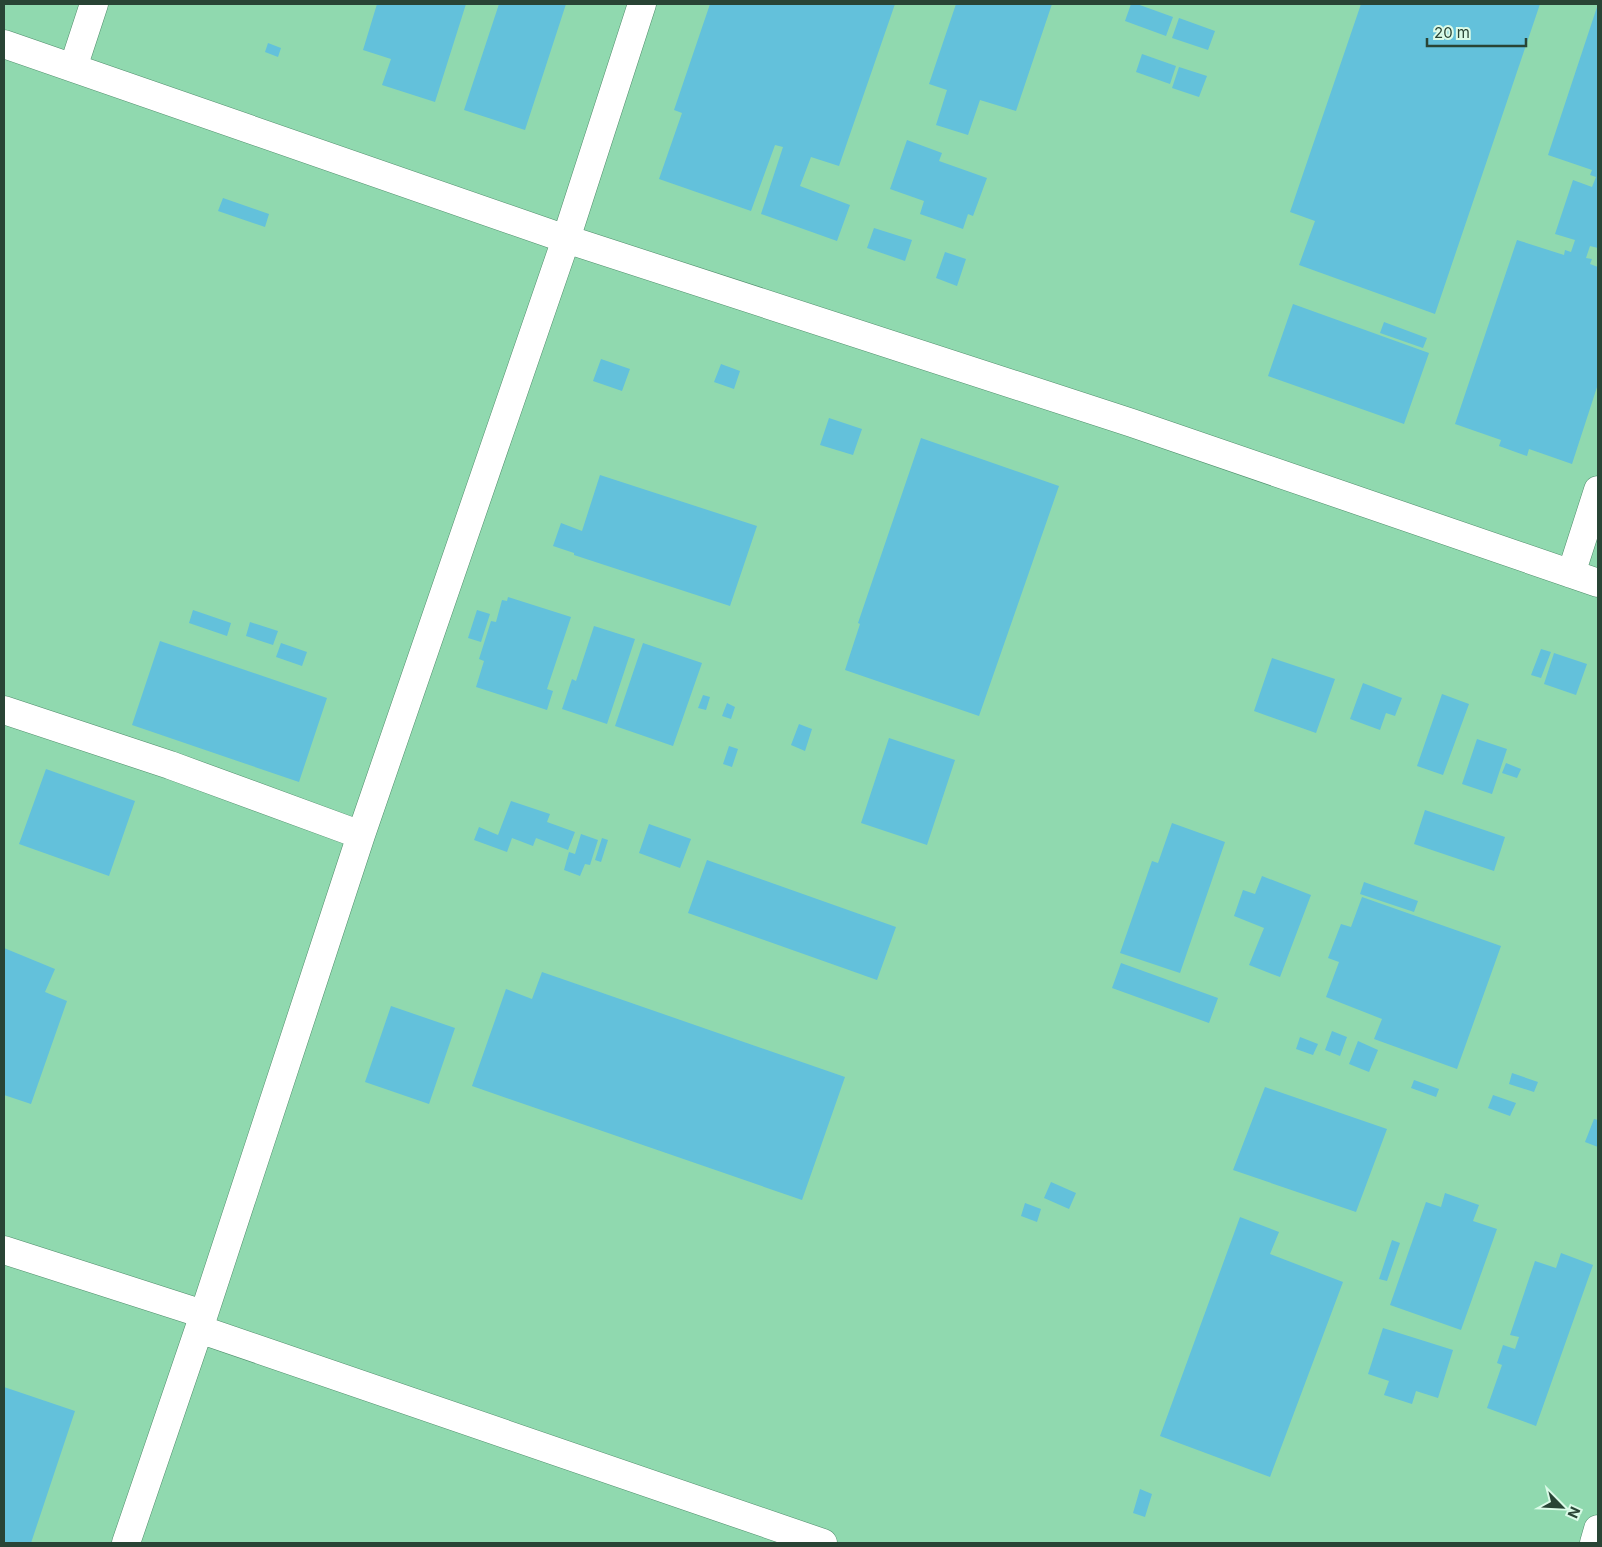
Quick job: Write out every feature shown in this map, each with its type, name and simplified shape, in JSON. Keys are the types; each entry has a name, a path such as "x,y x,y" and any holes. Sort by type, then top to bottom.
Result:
{"lane":[{"path":"73,68 94,4"},
{"path":"126,1543 361,835 566,239 642,4"},
{"path":"4,44 566,239 1132,423 1598,583"},
{"path":"1571,574 1598,490"},
{"path":"4,710 170,764 361,835"},
{"path":"4,1250 823,1543"},
{"path":"1594,1543 1598,1529"}],"shaded area":[{"path":"4,4 1598,4 1598,1543 4,1543"}],"building":[{"path":"377,4 466,4 435,102 382,85 391,59 363,50"},
{"path":"499,4 566,4 525,130 464,110"},
{"path":"710,4 895,4 839,166 811,157 800,186 850,205 837,241 761,214 783,147 775,145 751,211 659,179 682,113 674,110"},
{"path":"956,4 1052,4 1016,111 980,100 968,135 936,125 947,90 929,84"},
{"path":"1131,4 1137,4 1173,17 1166,36 1125,21"},
{"path":"1361,4 1540,4 1435,314 1299,265 1315,221 1290,212"},
{"path":"1598,4 1598,248 1590,246 1586,258 1592,259 1590,264 1598,267 1598,384 1572,464 1529,449 1527,456 1499,446 1501,440 1455,424 1517,240 1564,255 1565,250 1571,252 1575,240 1555,234 1573,180 1592,187 1596,177 1590,175 1592,170 1548,155"},
{"path":"1179,18 1215,31 1208,50 1172,38"},
{"path":"268,43 281,48 278,57 265,52"},
{"path":"1142,54 1176,66 1170,84 1136,72"},
{"path":"1179,67 1207,76 1199,97 1172,88"},
{"path":"907,140 942,153 939,161 987,178 973,216 968,214 963,229 920,214 924,201 890,189"},
{"path":"223,198 269,214 265,227 218,211"},
{"path":"874,228 912,240 905,261 867,248"},
{"path":"945,252 966,259 957,286 936,278"},
{"path":"1293,304 1429,353 1404,424 1268,376"},
{"path":"1384,322 1427,338 1423,348 1380,333"},
{"path":"601,359 630,369 622,391 593,381"},
{"path":"721,364 740,371 734,389 714,382"},
{"path":"829,418 862,429 853,455 820,445"},
{"path":"921,438 1059,486 979,716 845,670 860,624 858,623"},
{"path":"600,475 757,526 730,606 574,555 574,553 553,546 561,523 582,531"},
{"path":"508,597 571,617 547,689 553,691 547,710 476,687 484,661 479,659 491,621 496,622 502,600 507,601"},
{"path":"193,610 231,623 227,636 189,623"},
{"path":"477,610 490,614 481,642 468,638"},
{"path":"250,622 278,631 273,645 246,636"},
{"path":"594,626 635,639 607,724 562,709 572,679 576,681"},
{"path":"160,641 327,698 299,782 132,725"},
{"path":"281,643 307,652 302,666 276,657"},
{"path":"643,643 702,663 673,746 615,726"},
{"path":"1541,649 1551,652 1541,678 1531,675"},
{"path":"1554,653 1587,664 1576,695 1544,684"},
{"path":"1272,658 1335,679 1316,733 1254,711"},
{"path":"1363,683 1402,698 1395,716 1386,713 1380,730 1350,719"},
{"path":"1442,694 1469,704 1443,775 1417,766"},
{"path":"703,695 710,697 706,710 698,708"},
{"path":"727,703 735,707 731,719 722,716"},
{"path":"799,724 812,729 805,751 791,745"},
{"path":"889,738 955,760 927,845 861,823"},
{"path":"1477,739 1507,749 1492,794 1462,784"},
{"path":"729,746 738,749 732,767 723,764"},
{"path":"1506,763 1521,769 1517,778 1502,773"},
{"path":"46,769 135,801 109,876 19,844"},
{"path":"511,801 550,814 547,822 575,832 568,850 536,838 533,846 512,838 507,852 474,840 479,827 498,835"},
{"path":"1425,810 1505,837 1494,871 1414,844"},
{"path":"1172,823 1225,842 1180,973 1120,953 1152,861 1158,863"},
{"path":"649,824 691,839 680,868 639,853"},
{"path":"581,834 598,840 590,865 585,864 580,876 564,870 569,852 575,854"},
{"path":"602,838 608,840 601,862 595,860"},
{"path":"707,860 896,927 877,980 688,913"},
{"path":"1262,876 1311,895 1280,977 1249,965 1264,928 1234,916 1243,890 1255,894"},
{"path":"1364,882 1418,901 1414,912 1360,894"},
{"path":"1362,897 1501,946 1457,1069 1374,1039 1382,1019 1326,997 1339,962 1328,958 1341,924 1351,927"},
{"path":"4,948 55,969 45,992 67,1001 31,1104 4,1095"},
{"path":"1121,963 1218,998 1209,1023 1112,988"},
{"path":"542,972 845,1077 802,1200 472,1086 506,989 532,999"},
{"path":"391,1006 455,1028 429,1104 365,1082"},
{"path":"1332,1031 1347,1037 1340,1056 1325,1050"},
{"path":"1300,1037 1318,1044 1313,1055 1296,1049"},
{"path":"1358,1041 1378,1050 1369,1072 1349,1064"},
{"path":"1512,1073 1538,1082 1534,1092 1509,1084"},
{"path":"1414,1080 1439,1089 1436,1097 1411,1088"},
{"path":"1265,1087 1387,1129 1356,1212 1233,1170"},
{"path":"1493,1095 1516,1103 1510,1116 1488,1108"},
{"path":"1594,1119 1598,1120 1598,1147 1585,1142"},
{"path":"1051,1182 1076,1193 1069,1209 1044,1198"},
{"path":"1445,1193 1479,1205 1473,1221 1497,1229 1461,1330 1390,1305 1426,1202 1441,1207"},
{"path":"1025,1203 1041,1209 1037,1222 1021,1216"},
{"path":"1240,1217 1279,1232 1270,1254 1343,1282 1270,1477 1160,1436"},
{"path":"1392,1240 1400,1243 1387,1281 1379,1279"},
{"path":"1561,1253 1593,1265 1536,1426 1487,1408 1502,1365 1497,1363 1503,1345 1515,1349 1519,1337 1510,1335 1535,1261 1556,1268"},
{"path":"1383,1328 1453,1350 1438,1398 1416,1391 1412,1404 1384,1395 1389,1381 1368,1374"},
{"path":"4,1387 75,1411 31,1543 4,1543"},
{"path":"1140,1489 1152,1494 1145,1517 1133,1513"}]}
